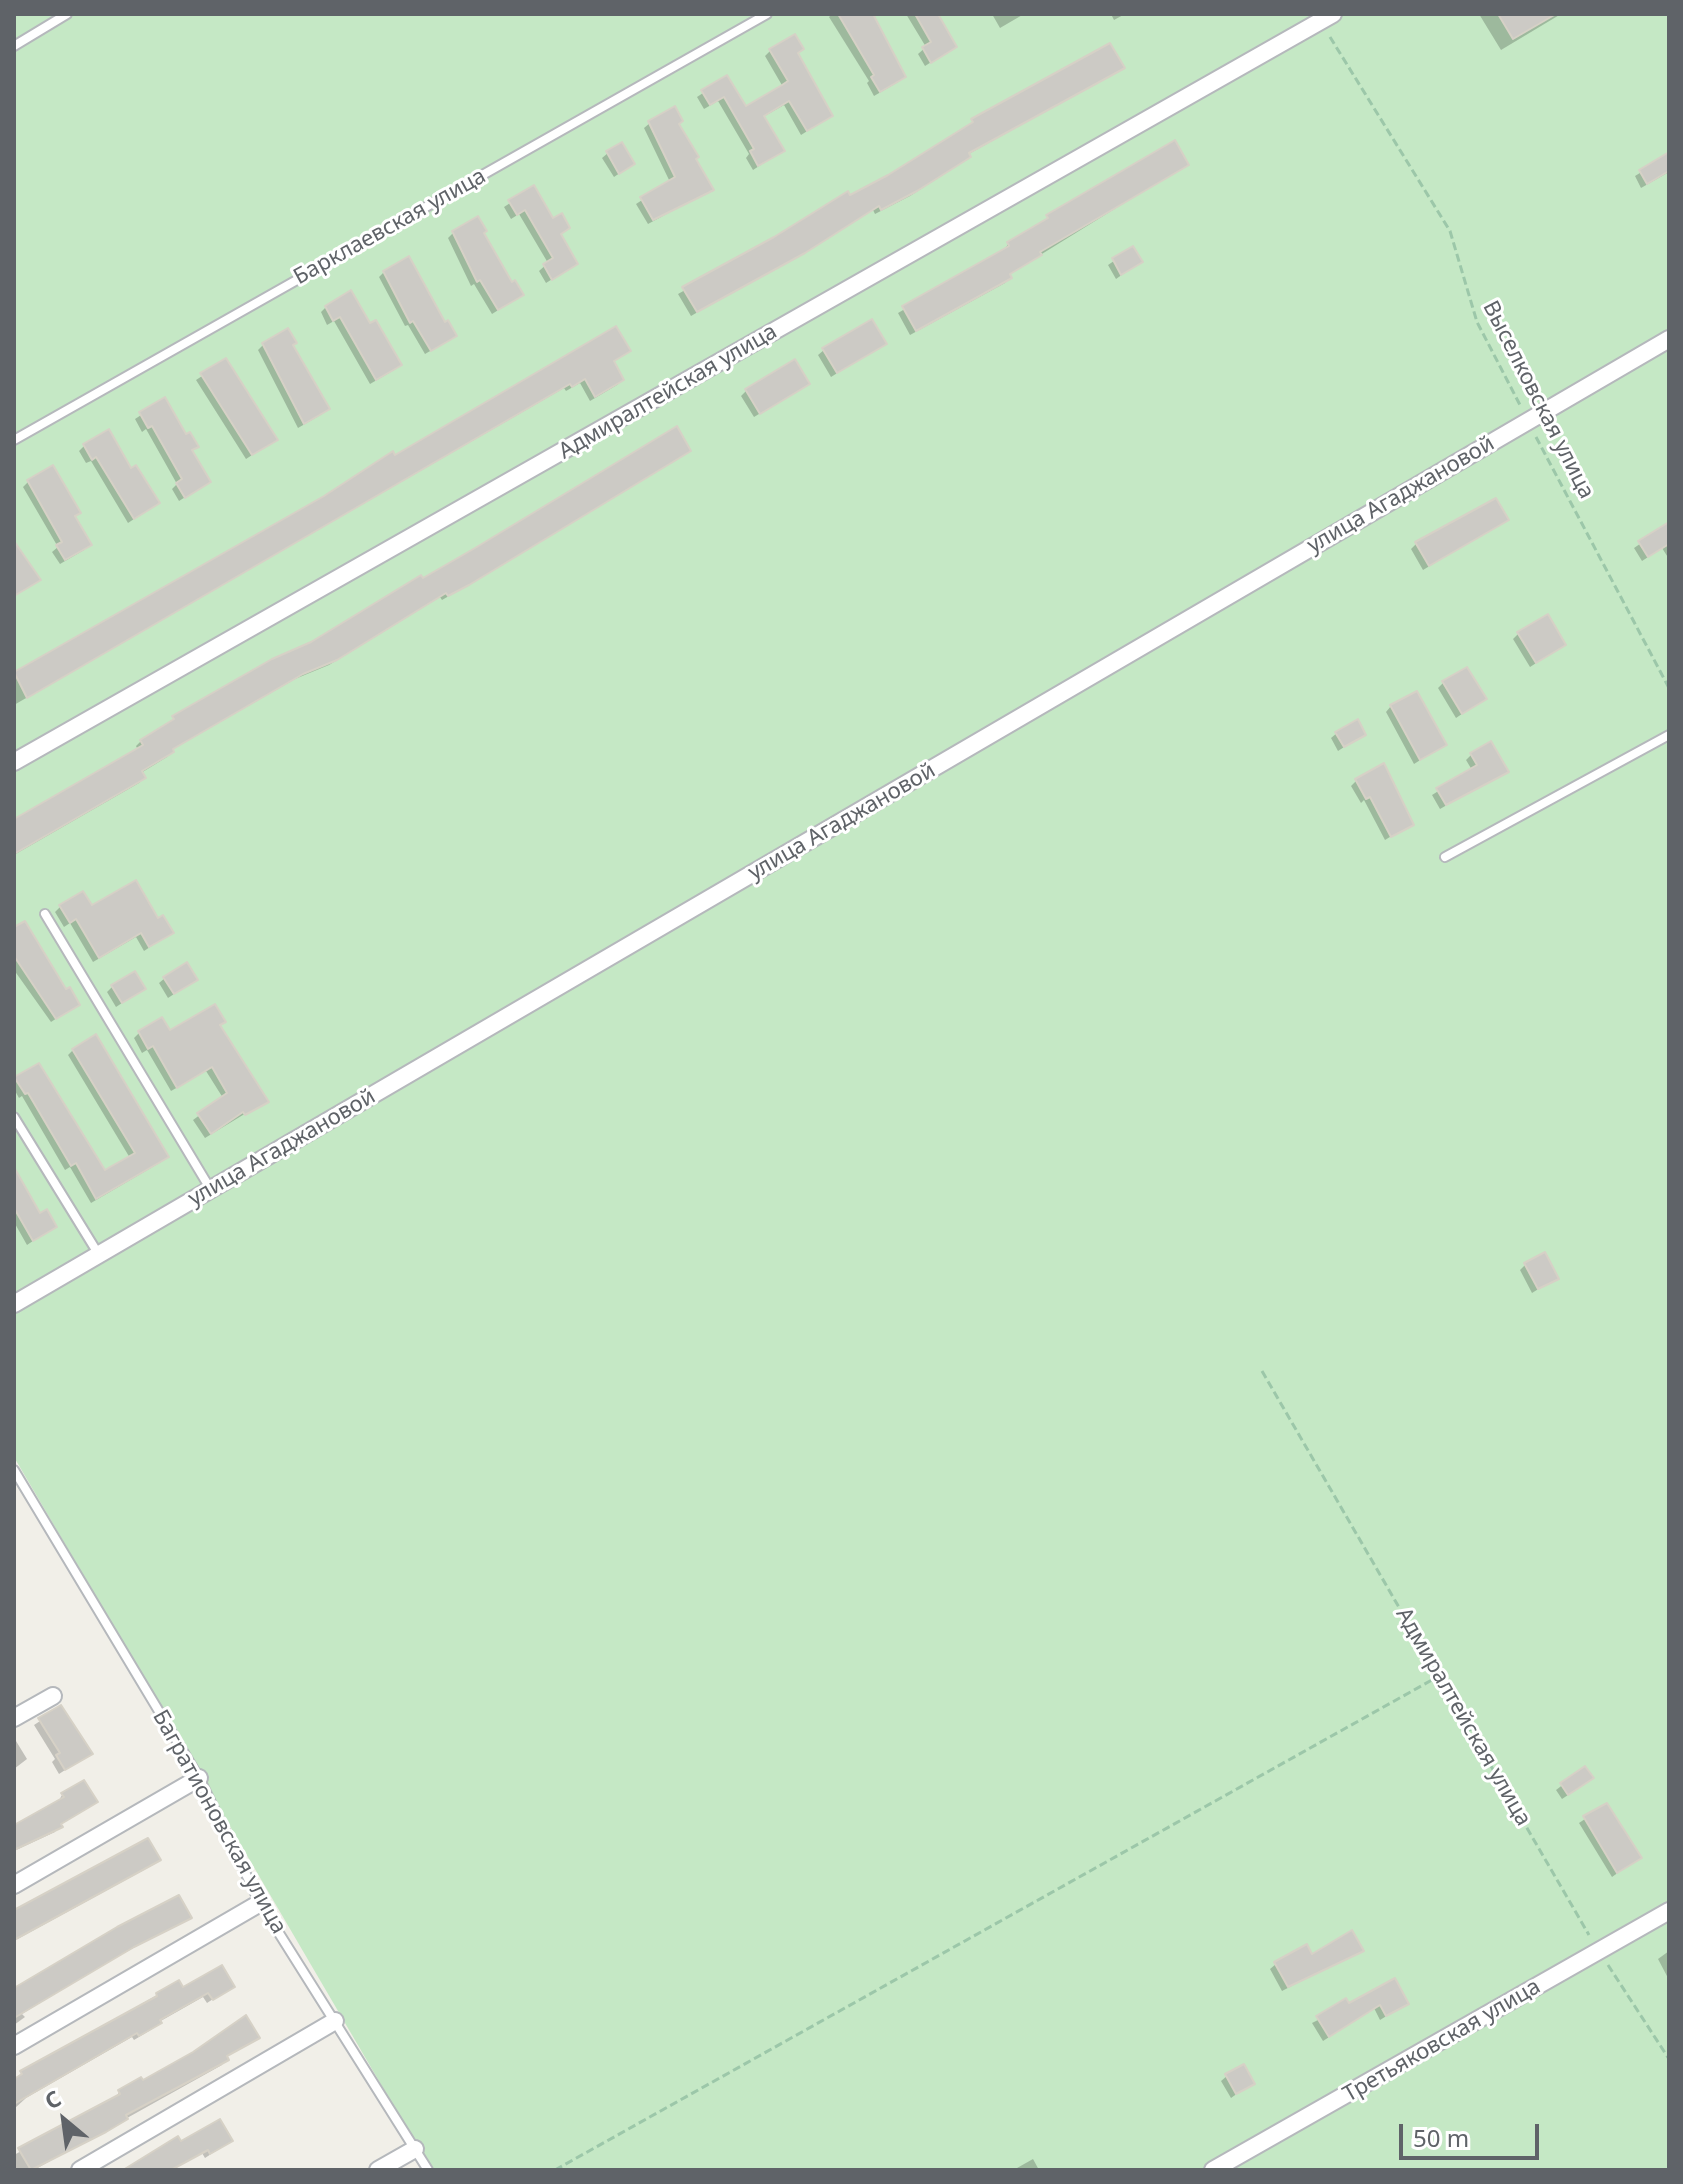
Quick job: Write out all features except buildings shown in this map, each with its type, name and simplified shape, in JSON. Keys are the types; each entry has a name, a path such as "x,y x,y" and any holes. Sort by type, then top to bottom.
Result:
{"street":[{"name":"Адмиралтейская улица","path":"14,762 1327,18"},
{"name":"улица Агаджановой","path":"14,1304 1669,339"},
{"path":"14,1718 53,1696"},
{"path":"14,1885 199,1778"},
{"path":"14,2046 260,1903"},
{"name":"Третьяковская улица","path":"1213,2170 1669,1911"},
{"path":"80,2170 335,2021"},
{"path":"378,2170 415,2149"}],"lane":[{"path":"14,46 67,14"},
{"name":"Барклаевская улица","path":"14,440 767,14"},
{"path":"1445,857 1669,735"},
{"path":"45,914 211,1190"},
{"path":"14,1117 99,1255"},
{"name":"Багратионовская улица","path":"14,1470 199,1778 260,1903 428,2170"}],"path":[{"name":"Выселковская улица","path":"1327,18 1450,231 1477,322 1669,688"},
{"name":"Адмиралтейская улица","path":"1262,1371 1599,1952 1669,2059"},
{"path":"555,2170 1439,1676"}],"green space":[{"path":"14,14 1669,14 1669,2170 431,2170 14,1457"}]}
